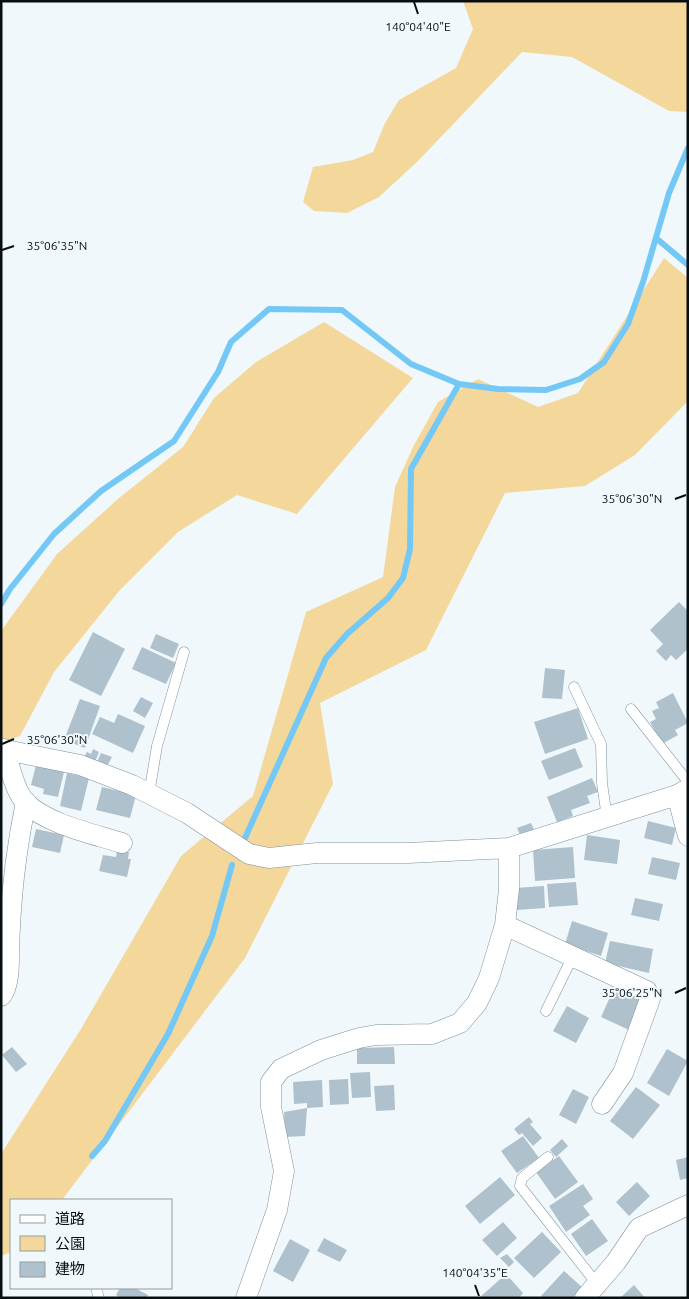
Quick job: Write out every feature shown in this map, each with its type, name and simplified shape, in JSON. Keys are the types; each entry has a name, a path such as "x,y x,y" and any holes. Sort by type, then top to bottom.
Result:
{"street":[{"path":"3,749 80,765 149,794 187,813 249,854 269,858 317,852 408,852 509,848 607,818 684,789 688,836"},
{"path":"3,749 16,785 26,802 55,821 122,843"},
{"path":"1,996 9,965 10,906 15,858 26,802"},
{"path":"246,1298 277,1210 284,1171 271,1108 271,1082 281,1069 322,1050 359,1038 376,1035 432,1034 460,1022 477,1003 489,978 505,925 509,888 509,848"},
{"path":"505,925 647,991 650,999 623,1073 602,1104"},
{"path":"591,1291 616,1262 639,1228 688,1205"}],"lane":[{"path":"149,794 157,746 184,652"},
{"path":"574,687 602,744 602,783 607,818"},
{"path":"631,709 684,789"},
{"path":"546,1012 572,956"},
{"path":"548,1157 522,1178 520,1186 591,1291"}],"green space":[{"path":"463,1 688,1 688,112 669,111 572,57 522,52 419,160 379,197 347,213 314,211 303,202 313,167 353,160 373,152 385,123 399,100 456,68 473,29"},
{"path":"664,258 688,278 688,401 635,455 585,486 505,493 426,650 320,703 333,784 245,958 63,1199 10,1199 10,1252 1,1256 1,1154 81,1029 181,856 253,796 306,612 383,577 395,487 414,445 438,402 478,379 538,407 578,393"},
{"path":"324,322 413,378 297,514 237,495 178,532 120,590 54,672 20,736 1,743 1,631 57,554 119,498 183,447 214,398 256,362"}],"building":[{"path":"679,602 688,611 688,649 676,660 671,655 666,661 656,651 663,644 650,630"},
{"path":"93,632 125,649 101,696 69,680"},
{"path":"156,634 179,644 173,658 150,648"},
{"path":"142,647 176,663 166,684 132,669"},
{"path":"545,668 565,670 562,699 542,698"},
{"path":"673,693 688,723 675,730 678,735 662,744 650,722 656,719 652,711 659,708 656,702"},
{"path":"141,697 153,703 145,718 133,711"},
{"path":"80,699 100,706 85,748 64,740"},
{"path":"578,708 588,739 545,754 534,722"},
{"path":"118,714 145,726 133,753 92,734 100,717 114,723"},
{"path":"575,748 583,767 549,780 541,761"},
{"path":"93,749 99,752 95,762 84,757 87,752 91,754"},
{"path":"101,753 112,757 107,766 97,762"},
{"path":"36,765 64,772 58,797 43,794 44,789 31,785"},
{"path":"67,773 89,778 81,811 60,806"},
{"path":"592,778 598,792 587,796 590,803 571,810 573,816 557,822 547,797"},
{"path":"102,787 136,795 130,818 96,810"},
{"path":"648,821 676,828 672,845 644,838"},
{"path":"531,823 535,832 521,837 517,828"},
{"path":"36,829 64,835 60,853 32,847"},
{"path":"587,835 620,840 617,864 584,860"},
{"path":"573,847 575,878 535,881 533,850"},
{"path":"117,850 129,852 128,859 131,859 127,877 99,871 103,855 116,857"},
{"path":"652,857 680,863 676,880 648,874"},
{"path":"576,882 578,905 549,907 547,884"},
{"path":"544,886 545,908 516,910 515,888"},
{"path":"635,898 663,904 659,921 631,915"},
{"path":"572,921 608,933 601,956 565,944"},
{"path":"610,941 653,949 649,973 605,963"},
{"path":"615,986 643,998 629,1030 601,1017"},
{"path":"567,1006 589,1018 576,1043 553,1031"},
{"path":"12,1047 27,1064 16,1072 2,1055"},
{"path":"394,1047 395,1064 357,1064 357,1048"},
{"path":"667,1049 688,1061 669,1096 647,1083"},
{"path":"370,1072 371,1097 352,1098 350,1073"},
{"path":"348,1079 349,1104 330,1105 329,1080"},
{"path":"322,1080 323,1107 307,1108 307,1103 294,1104 293,1082"},
{"path":"394,1085 395,1110 376,1111 374,1086"},
{"path":"636,1087 660,1105 633,1139 610,1121"},
{"path":"573,1089 589,1097 576,1124 559,1115"},
{"path":"307,1108 305,1136 285,1137 284,1112"},
{"path":"529,1117 533,1122 530,1124 542,1138 533,1146 522,1133 519,1135 514,1129"},
{"path":"523,1136 539,1158 517,1173 501,1151"},
{"path":"562,1139 568,1146 556,1157 550,1150"},
{"path":"559,1156 578,1182 555,1199 536,1172"},
{"path":"688,1157 688,1178 680,1180 676,1160"},
{"path":"500,1177 515,1195 480,1224 465,1206"},
{"path":"637,1182 650,1196 629,1216 616,1202"},
{"path":"583,1184 593,1199 583,1206 590,1215 566,1232 549,1206"},
{"path":"592,1219 608,1241 586,1256 571,1234"},
{"path":"503,1222 517,1238 497,1256 482,1240"},
{"path":"542,1232 561,1252 534,1278 514,1258"},
{"path":"324,1238 347,1250 340,1262 317,1251"},
{"path":"290,1239 310,1250 293,1282 273,1271"},
{"path":"507,1254 514,1262 509,1267 500,1258"},
{"path":"564,1271 583,1288 574,1298 543,1298 541,1296"},
{"path":"506,1274 523,1293 519,1298 479,1298"},
{"path":"634,1285 645,1298 620,1298"},
{"path":"119,1289 137,1289 148,1295 146,1298 121,1298 116,1295"}],"waterway":[{"path":"1,604 10,589 54,534 101,491 174,441 218,372 231,342 269,309 342,310 411,364 459,384 498,389 546,390 580,379 604,362 628,324 643,282 669,193 688,148"},
{"path":"656,238 688,265"},
{"path":"245,838 326,658 347,634 388,598 403,578 410,549 411,469 459,384"},
{"path":"92,1156 105,1141 168,1034 212,936 232,865"}]}
